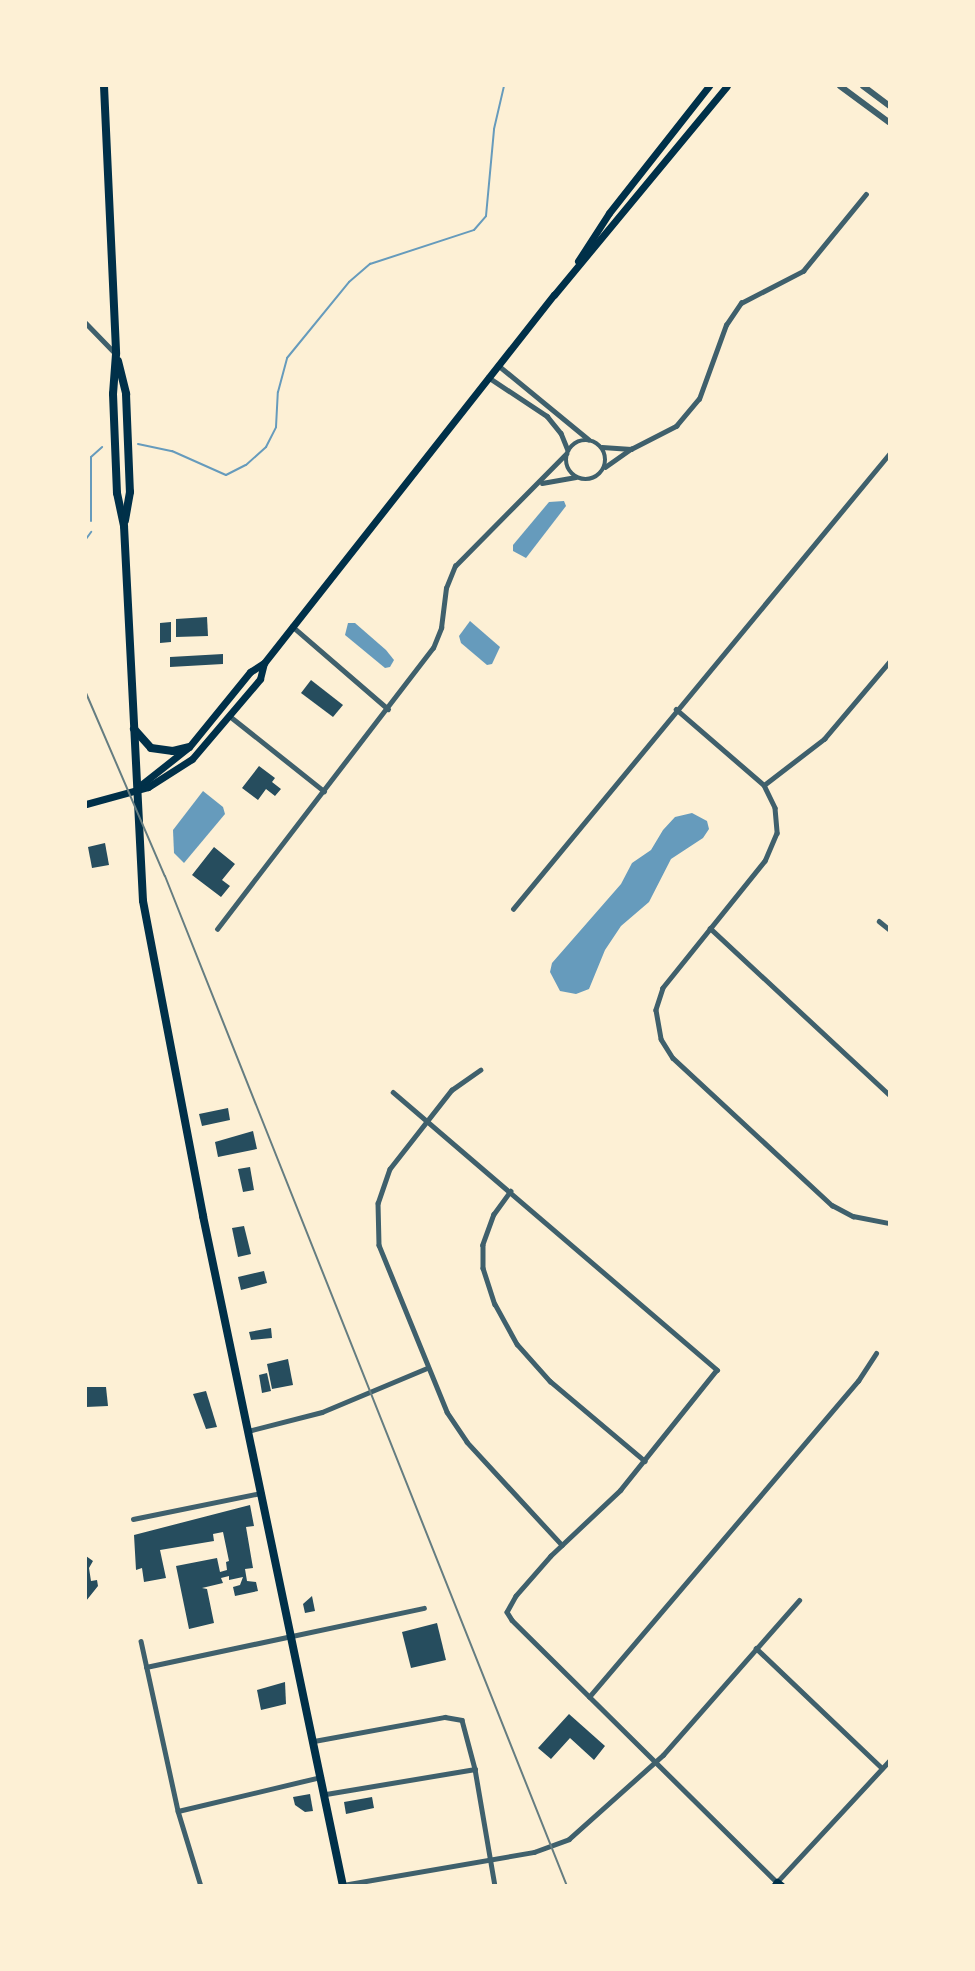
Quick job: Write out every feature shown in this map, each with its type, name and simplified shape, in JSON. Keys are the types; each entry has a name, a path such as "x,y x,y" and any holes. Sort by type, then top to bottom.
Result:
{"main road":[{"path":"104,86 116,354 113,394 117,482 124,526 133,726 147,929 248,1431 326,1794 342,1885"},
{"path":"562,285 609,213 709,86"},
{"path":"137,788 189,747 250,672 264,663 488,377 727,86"},
{"path":"116,354 126,394 130,492 124,526"},
{"path":"86,804 160,782 182,767 231,717 260,679 264,663"},
{"path":"133,726 151,748 173,751 189,747"}],"street":[{"path":"840,86 890,123"},
{"path":"863,86 890,106"},
{"path":"541,483 575,477 592,479 631,449 665,435 699,399 726,325 741,303 803,271 866,194"},
{"path":"86,323 116,354"},
{"path":"498,365 588,439 602,447 631,449"},
{"path":"488,377 547,416 561,433 567,452 567,467 575,477"},
{"path":"217,929 388,709 438,638 446,588 455,566 541,483 576,442 588,439"},
{"path":"602,447 605,467"},
{"path":"513,909 890,453"},
{"path":"292,626 388,709"},
{"path":"764,785 824,739 890,661"},
{"path":"676,710 764,785 775,808 774,845 765,861 673,973 658,998 657,1027 666,1049 832,1205 853,1216 890,1223"},
{"path":"231,717 324,791"},
{"path":"879,921 890,930"},
{"path":"710,928 890,1095"},
{"path":"481,1070 461,1082 427,1119 390,1169 377,1215 382,1256 447,1412 467,1442 562,1545"},
{"path":"393,1092 717,1370 645,1461 604,1508 562,1545 516,1596 507,1612 589,1697 778,1884 890,1760"},
{"path":"511,1191 491,1219 483,1245 483,1268 495,1304 517,1344 550,1381 645,1461"},
{"path":"589,1697 858,1381 876,1353"},
{"path":"248,1431 317,1414 427,1368"},
{"path":"133,1519 261,1493"},
{"path":"342,1885 545,1849 569,1839 654,1761 799,1600"},
{"path":"146,1667 292,1633 424,1608"},
{"path":"141,1641 178,1811 201,1886"},
{"path":"756,1648 882,1768"},
{"path":"314,1741 445,1717 462,1720 475,1769 495,1886"},
{"path":"326,1794 475,1769"},
{"path":"178,1811 322,1777"}],"water":[{"path":"564,501 566,506 526,558 513,551 513,545 549,502"},
{"path":"470,621 500,647 492,664 487,665 461,643 459,636"},
{"path":"348,623 355,623 386,650 394,660 390,667 385,668 345,635"},
{"path":"203,791 223,807 225,814 184,863 174,853 173,830"},
{"path":"692,813 707,821 709,829 703,838 671,859 649,902 621,926 605,950 589,989 576,994 560,991 550,972 552,963 621,884 632,863 651,850 663,830 675,817"}],"building":[{"path":"207,617 208,636 176,637 176,619"},
{"path":"171,622 171,642 160,643 160,623"},
{"path":"223,654 223,664 170,667 170,657"},
{"path":"311,680 343,705 333,717 301,693"},
{"path":"259,766 275,778 272,782 281,789 275,796 266,789 258,800 242,788"},
{"path":"105,843 109,865 92,868 88,847"},
{"path":"214,847 235,864 222,880 230,886 221,897 192,875"},
{"path":"228,1108 230,1120 202,1126 199,1114"},
{"path":"253,1131 257,1149 218,1157 215,1142"},
{"path":"250,1167 254,1190 243,1192 238,1169"},
{"path":"244,1226 251,1254 238,1257 232,1228"},
{"path":"264,1271 267,1283 241,1290 238,1277"},
{"path":"271,1328 272,1338 251,1340 249,1332"},
{"path":"288,1359 293,1385 272,1389 267,1364"},
{"path":"267,1373 271,1391 262,1393 259,1375"},
{"path":"86,1387 106,1387 108,1406 86,1407"},
{"path":"206,1391 217,1427 206,1429 193,1394"},
{"path":"250,1505 254,1526 246,1527 253,1568 245,1569 247,1581 256,1582 258,1591 235,1596 233,1587 240,1585 243,1577 229,1580 229,1576 221,1578 223,1583 202,1588 207,1589 214,1623 189,1629 176,1566 217,1558 220,1572 227,1570 226,1562 229,1561 223,1532 213,1534 214,1541 160,1550 166,1578 144,1582 142,1568 136,1570 134,1535"},
{"path":"86,1556 93,1561 89,1568 91,1581 97,1580 98,1586 86,1601"},
{"path":"312,1596 315,1611 305,1613 303,1604"},
{"path":"437,1623 446,1660 411,1668 402,1632"},
{"path":"285,1682 286,1704 261,1710 257,1690"},
{"path":"569,1714 605,1746 594,1760 570,1738 551,1759 538,1748"},
{"path":"310,1794 313,1811 305,1812 295,1805 293,1797"},
{"path":"372,1797 374,1808 346,1814 344,1802"}],"waterway":[{"path":"138,444 172,451 226,475 246,465 266,447 276,427 278,392 287,358 349,282 370,264 474,230 486,216 494,129 504,86"},
{"path":"91,521 91,457 102,447"},
{"path":"86,539 91,532"}],"railway":[{"path":"86,693 165,876 567,1886"}]}
